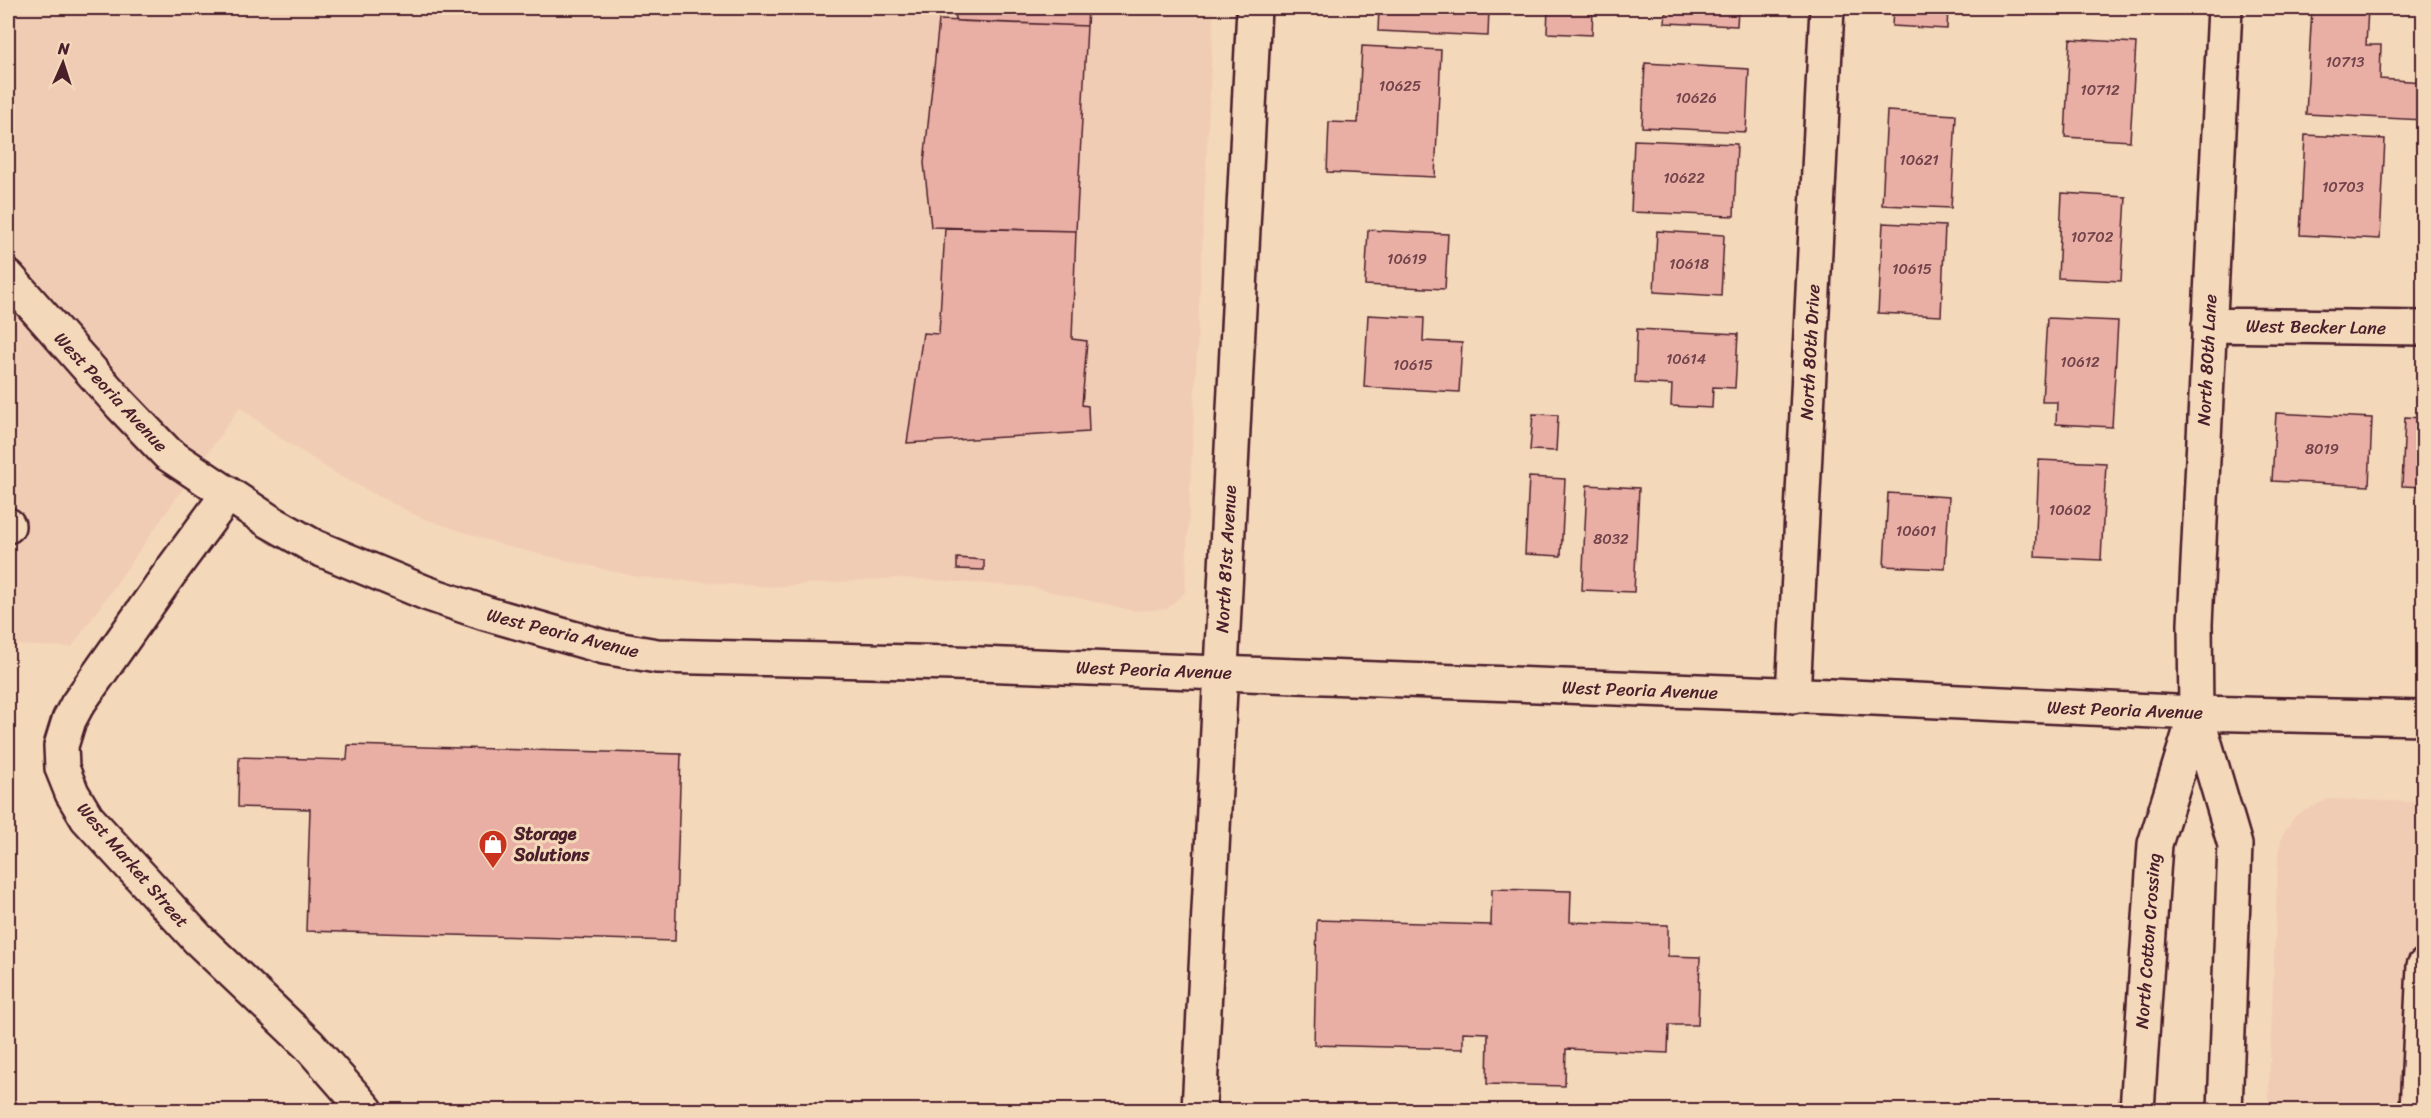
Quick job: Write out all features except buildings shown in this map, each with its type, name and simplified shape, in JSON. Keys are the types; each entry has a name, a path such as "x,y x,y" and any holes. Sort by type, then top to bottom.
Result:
{"street":[{"name":"North 81st Avenue","path":"1199,1110 1254,8"},
{"name":"North 80th Drive","path":"1793,696 1827,8"},
{"name":"North 80th Lane","path":"2196,713 2195,624 2225,8"},
{"name":"West Peoria Avenue","path":"8,277 121,405 168,454 269,521 315,547 371,572 485,613 604,647 657,656 1221,672 2196,713 2424,718"},
{"name":"West Becker Lane","path":"2209,325 2424,328"},
{"name":"West Market Street","path":"228,494 77,705 69,720 61,746 62,768 72,794 87,818 198,939 309,1045 366,1110"},
{"name":"North Cotton Crossing","path":"2137,1110 2155,844 2196,713"},
{"path":"2196,713 2235,845 2225,1110"},
{"path":"2417,1110 2421,1066 2424,966"}],"shaded area":[{"path":"8,8 1214,8 1185,592 1167,609 1135,611 1030,587 899,578 768,587 637,577 505,546 419,517 338,475 279,437 240,407 72,647 8,645"},
{"path":"2328,799 2423,802 2423,1110 2268,1110 2278,857 2282,835 2296,815"}],"place":[{"name":"Storage Solutions","path":"493,870"}]}
